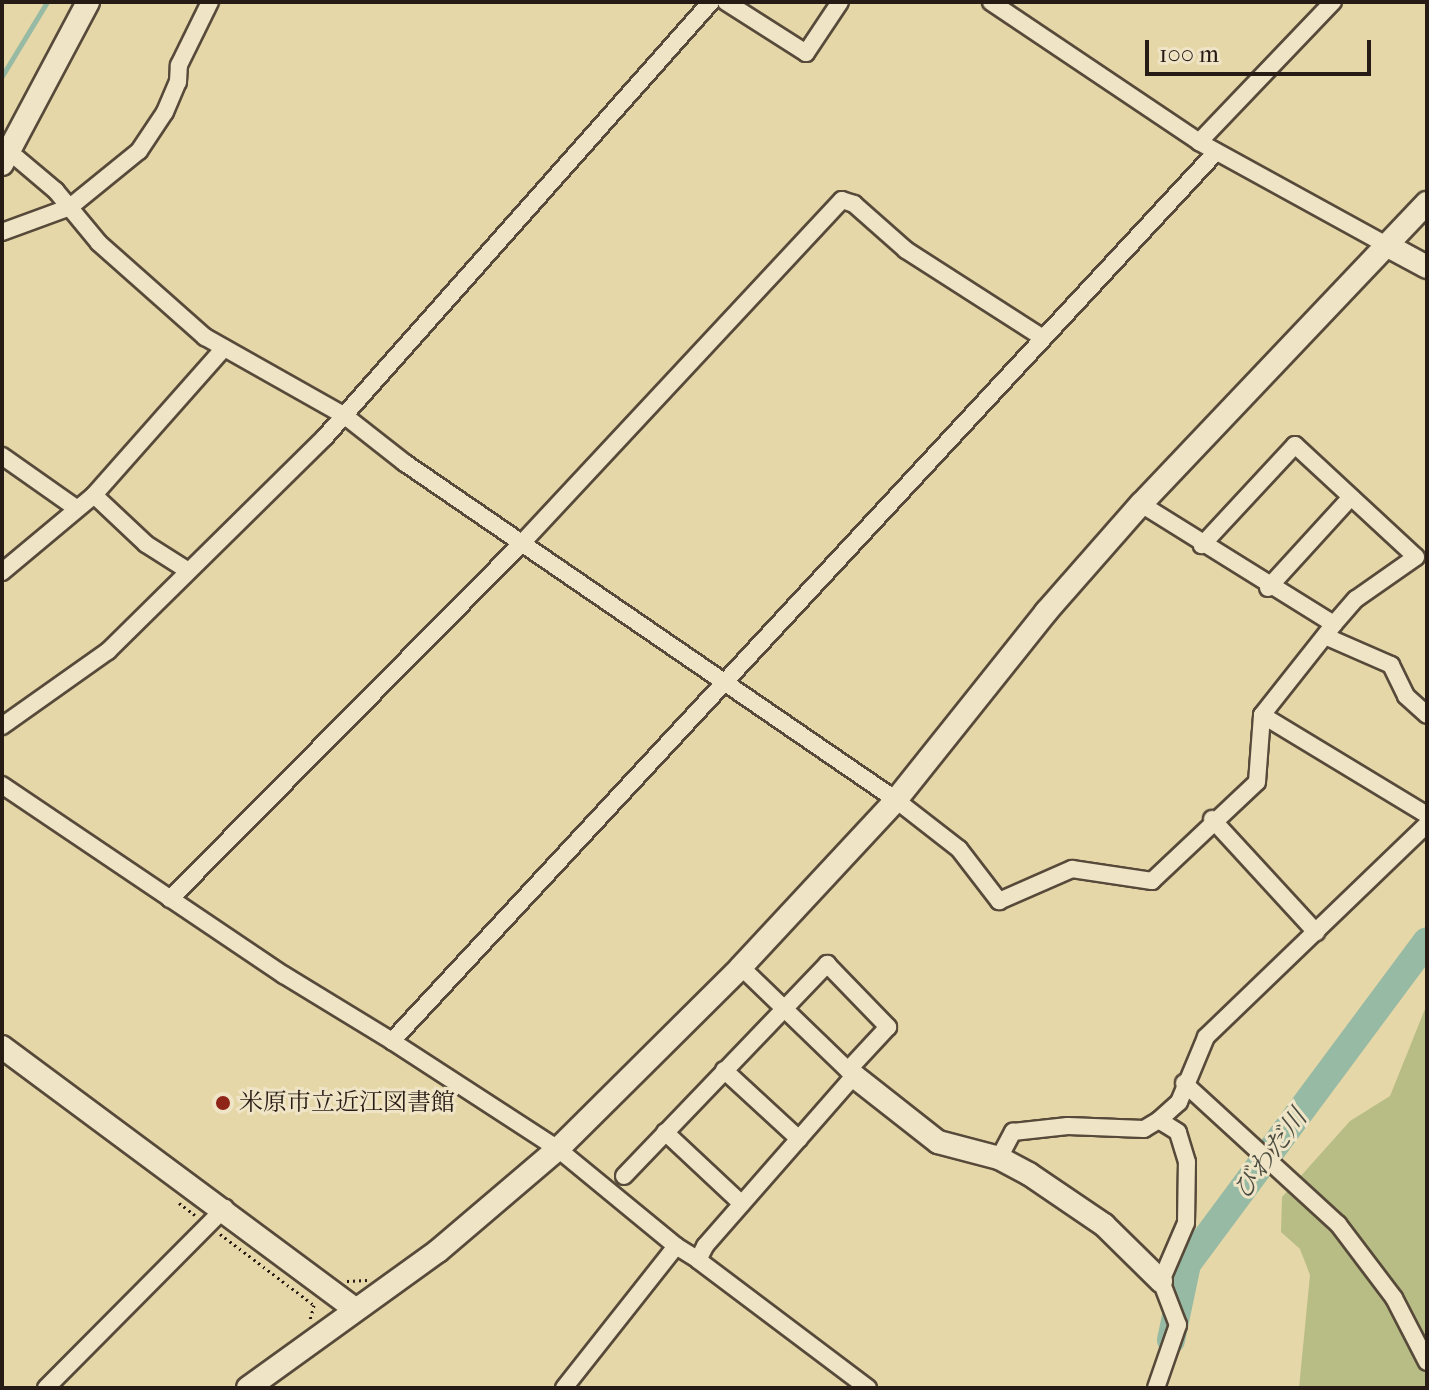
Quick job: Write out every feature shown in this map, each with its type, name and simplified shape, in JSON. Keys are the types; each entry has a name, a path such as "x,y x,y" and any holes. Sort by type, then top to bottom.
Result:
{"street":[{"path":"88,2 10,161 70,207 109,252 224,348 345,416 723,684 896,800 959,849 999,901 1072,869 1152,881 1195,845 1212,819 1257,782 1262,715 1330,630 1356,599 1416,557 1295,445 1202,545"},
{"path":"2,232 70,207 139,151 165,112 178,82 179,65 210,2"},
{"path":"2,726 108,651 345,416 711,2"},
{"path":"726,2 806,53 840,2"},
{"path":"991,2 1199,142 1293,189 1427,267"},
{"path":"1199,142 1333,2"},
{"path":"392,1041 1216,152"},
{"path":"170,899 522,543 842,200 854,204 906,250 1043,338"},
{"path":"248,1388 354,1308 438,1251 558,1149 741,967 896,800 1046,612 1141,504 1427,203"},
{"path":"2,572 94,495 224,348"},
{"path":"2,456 76,508"},
{"path":"94,495 146,544 187,570"},
{"path":"1268,588 1351,497"},
{"path":"1141,504 1330,630 1391,665 1406,696 1427,715"},
{"path":"1262,715 1427,815"},
{"path":"2,785 170,899 558,1149 676,1246 868,1388"},
{"path":"1212,819 1316,932"},
{"path":"999,1158 1013,1132 1068,1126 1144,1129 1159,1120 1179,1102 1184,1083 1206,1037 1427,824"},
{"path":"624,1176 827,964 888,1027 698,1260"},
{"path":"741,967 851,1073 938,1142 999,1158 1104,1225 1161,1281 1178,1325 1156,1388"},
{"path":"2,1047 225,1208 354,1308"},
{"path":"724,1070 799,1139"},
{"path":"1184,1083 1338,1224 1394,1298 1427,1362"},
{"path":"1159,1120 1178,1132 1187,1162 1186,1223 1161,1281"},
{"path":"665,1132 742,1204"},
{"path":"46,1388 225,1208"},
{"path":"564,1388 676,1246"}],"path":[{"path":"177,1201 202,1220"},
{"path":"214,1230 314,1305 310,1320"},
{"path":"336,1281 377,1280"}],"green space":[{"path":"1427,1004 1427,1388 1299,1388 1310,1275 1300,1249 1281,1232 1282,1197 1350,1121 1390,1096"}],"waterway":[{"path":"2,76 47,2"},
{"name":"びわだ川","path":"1171,1340 1187,1264 1427,941"}],"place":[{"name":"米原市立近江図書館","path":"223,1103"}]}
